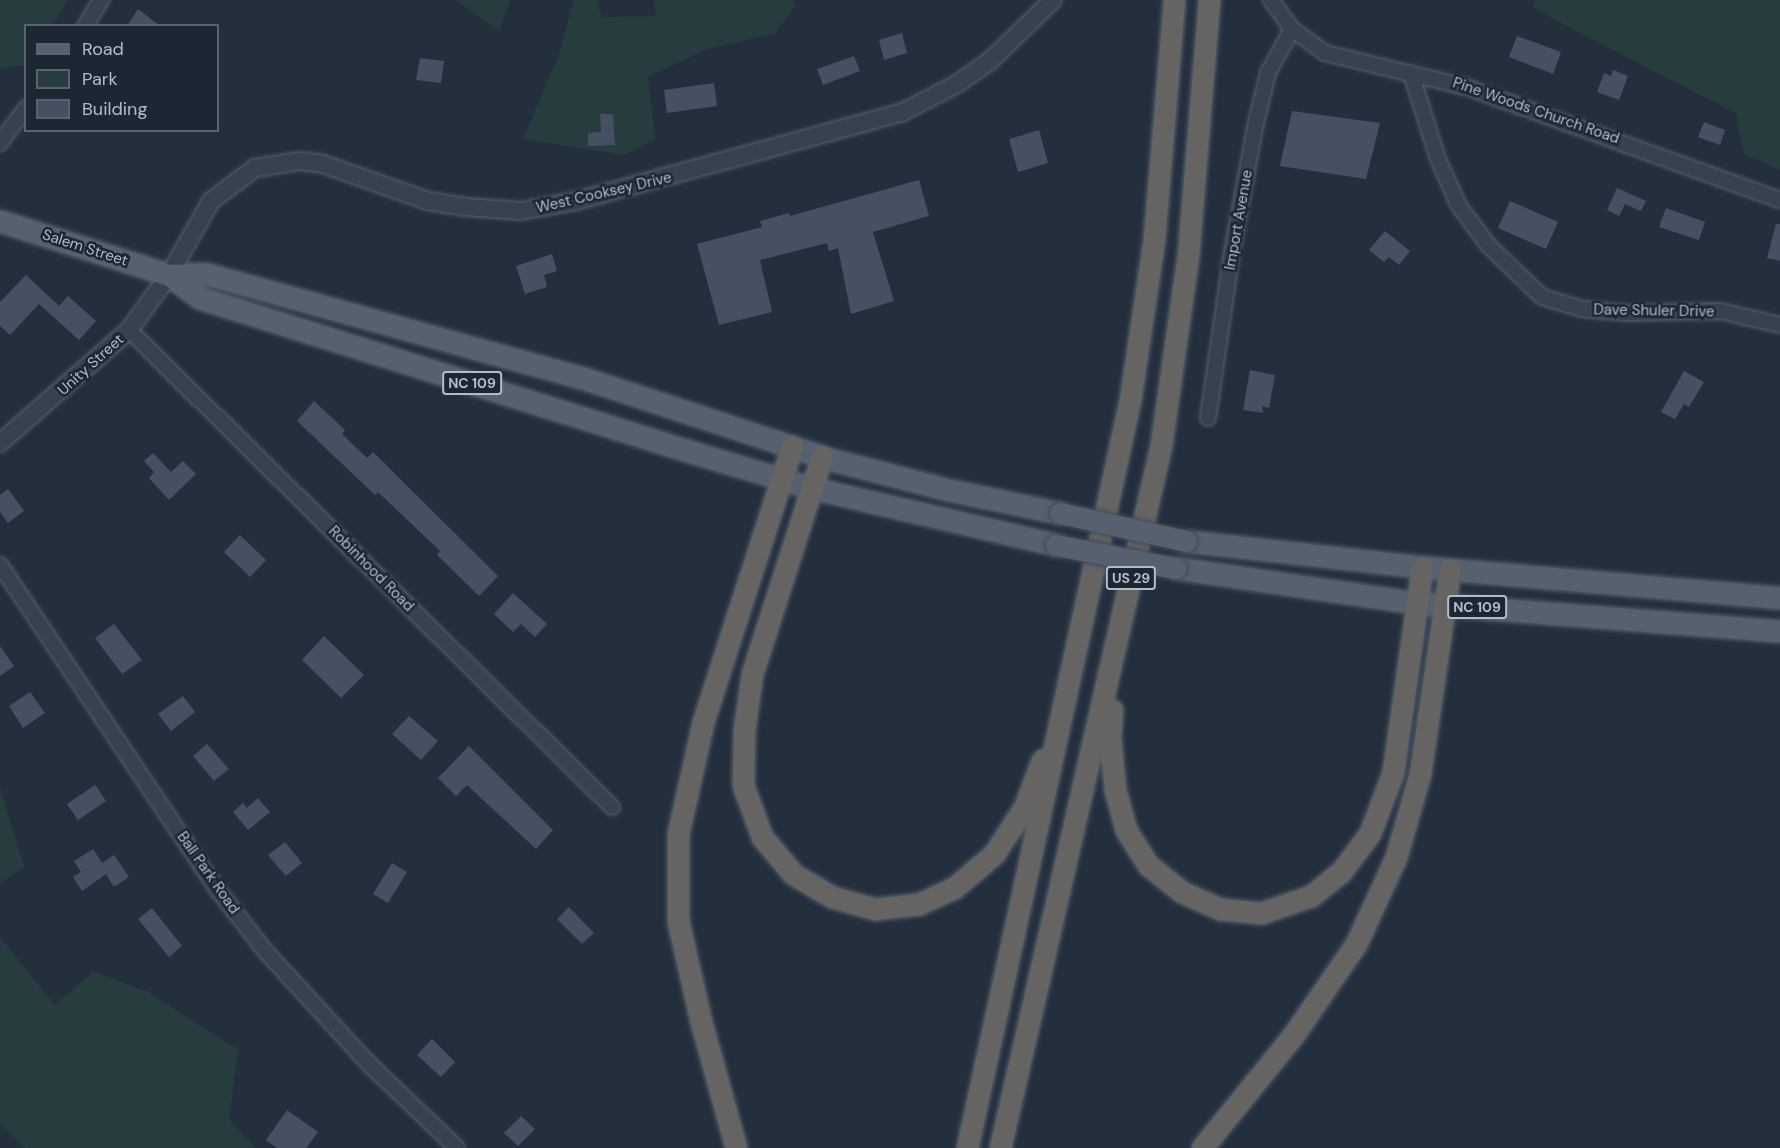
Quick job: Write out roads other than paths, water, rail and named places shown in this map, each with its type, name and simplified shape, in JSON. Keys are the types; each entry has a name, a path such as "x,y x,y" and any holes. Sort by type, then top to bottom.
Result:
{"highway":[{"name":"US 29","path":"968,1148 1130,400 1154,239 1174,0"},
{"name":"US 29","path":"1000,1148 1161,445 1188,256 1209,0"},
{"path":"736,1148 701,1022 678,921 678,834 703,722 792,446"},
{"path":"822,456 752,674 744,730 743,785 762,837 793,874 832,897 875,909 919,904 954,888 994,854 1024,806 1068,692"},
{"path":"1116,644 1110,738 1115,790 1126,830 1148,865 1182,892 1220,909 1261,912 1311,896 1341,872 1370,833 1393,772 1422,567"},
{"path":"1202,1148 1292,1037 1356,944 1391,868 1420,774 1450,569"}],"main road":[{"name":"Salem Street","path":"0,221 169,275"},
{"name":"NC 109","path":"169,275 207,274 583,378 822,456 949,490 1186,541 1422,567 1780,598"},
{"name":"NC 109","path":"169,275 200,298 781,480 1056,545 1176,568 1417,603 1780,631"}],"street":[{"path":"86,24 101,0"},
{"name":"West Cooksey Drive","path":"169,275 211,201 233,181 255,168 300,161 323,164 428,201 466,207 521,211 576,201 901,113 957,84 989,62 1053,0"},
{"name":"Pine Woods Church Road","path":"1276,2 1292,29 1325,53 1411,73 1539,111 1780,200"},
{"name":"Import Avenue","path":"1208,418 1232,252 1256,123 1268,73 1292,29"},
{"name":"Dave Shuler Drive","path":"1411,73 1438,159 1460,206 1495,253 1542,297 1582,309 1719,311 1780,325"},
{"path":"0,143 24,111"},
{"name":"Unity Street","path":"0,443 129,330 169,275"},
{"name":"Robinhood Road","path":"129,330 612,807"},
{"name":"Ball Park Road","path":"0,565 217,889 252,934 314,1007 457,1148"}]}
